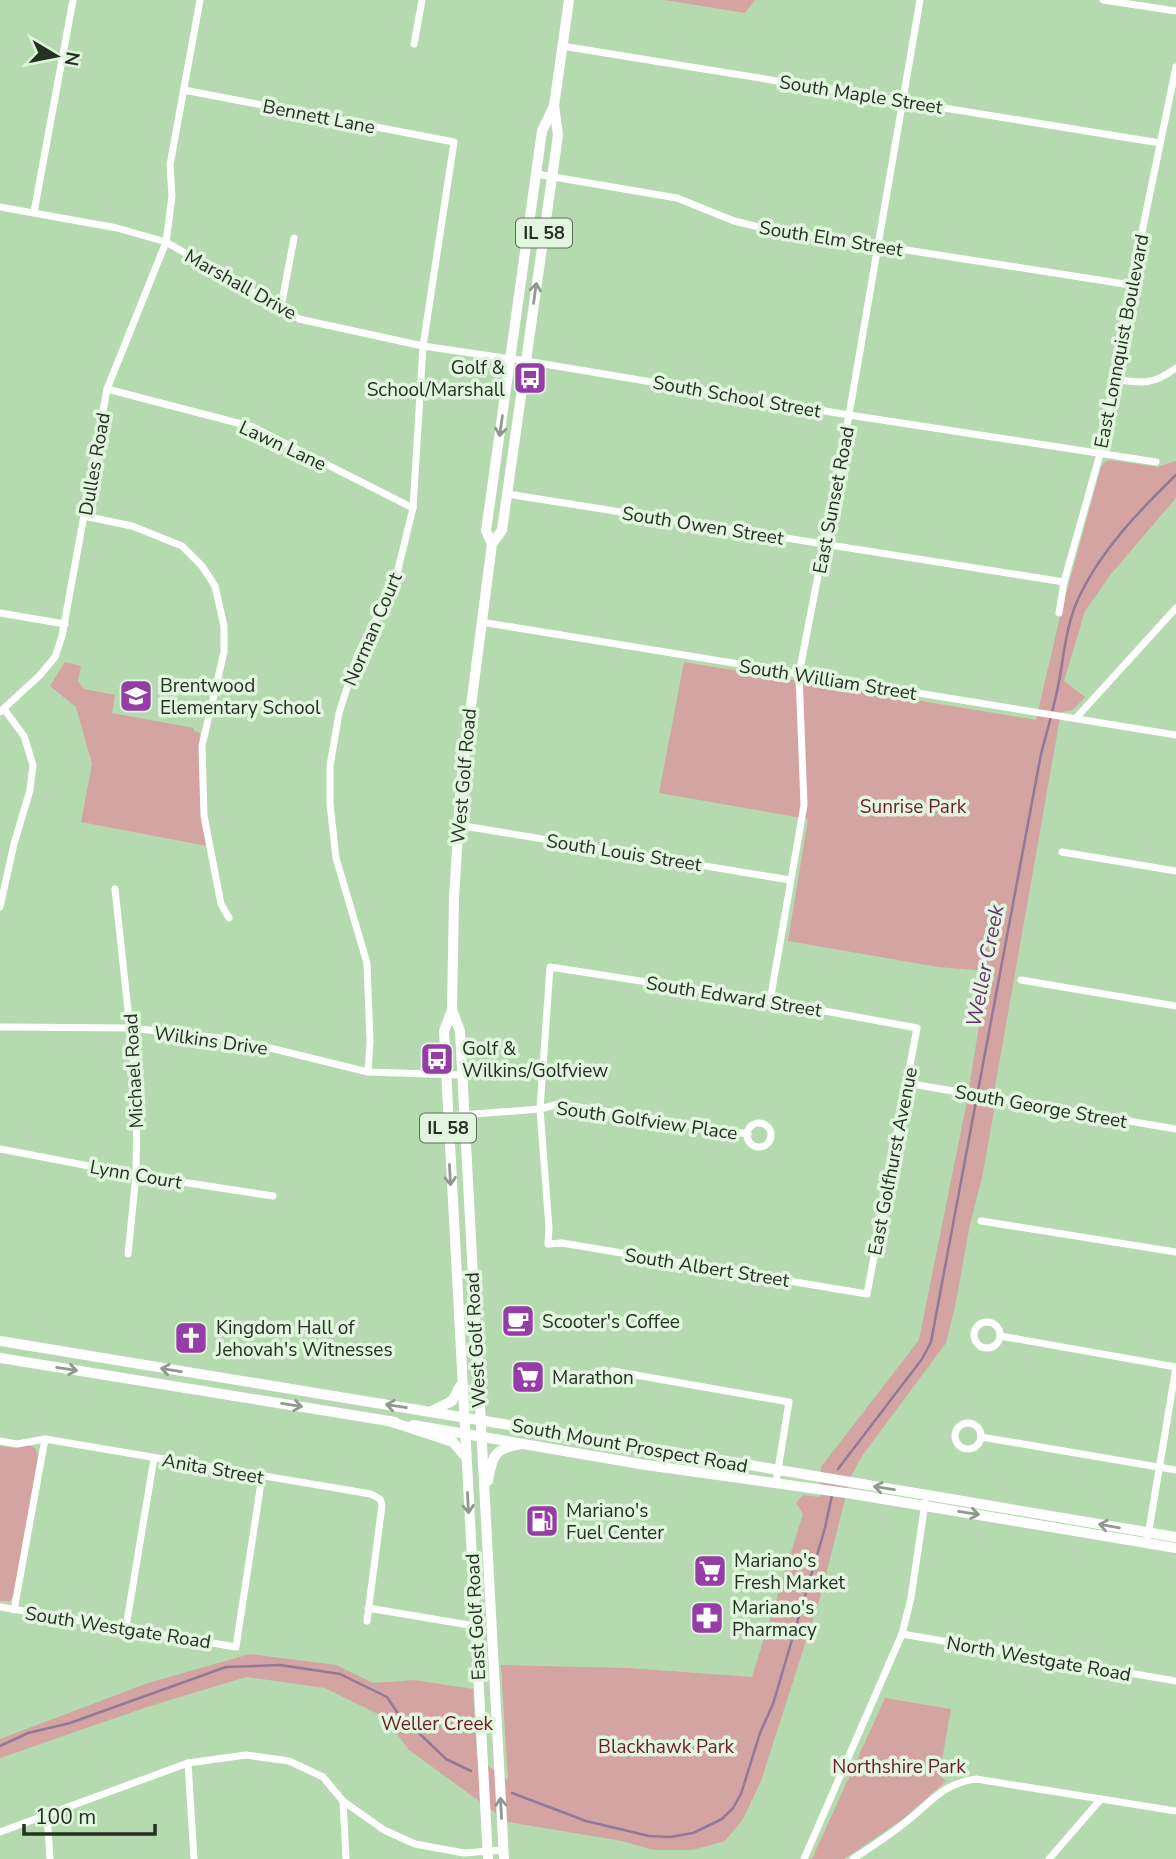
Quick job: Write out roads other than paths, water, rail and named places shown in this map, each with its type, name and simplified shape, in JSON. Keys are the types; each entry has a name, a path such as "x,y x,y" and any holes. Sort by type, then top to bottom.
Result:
{"main road":[{"name":"West Golf Road","path":"463,1417 444,1031 452,1010 458,825 465,743 492,544 502,530 558,135 554,106 568,0"},
{"name":"West Golf Road","path":"492,544 486,531 542,131 554,106"},
{"name":"West Golf Road","path":"452,1010 460,1031 480,1420"},
{"name":"South Mount Prospect Road","path":"0,1341 801,1475 854,1489 1147,1538 1176,1548"},
{"name":"South Mount Prospect Road","path":"0,1358 646,1465 800,1486 854,1489"},
{"path":"430,1412 452,1401 461,1384"},
{"name":"East Golf Road","path":"463,1417 488,1855"},
{"name":"East Golf Road","path":"480,1420 504,1854"},
{"path":"390,1421 453,1442 465,1457"},
{"path":"485,1505 492,1459 500,1450 522,1444"},
{"name":"South Mount Prospect Road","path":"1147,1538 1176,1537"}],"street":[{"path":"34,212 73,0"},
{"name":"Dulles Road","path":"0,907 30,790 33,765 24,736 2,710 40,676 55,657 65,624 107,389 166,242 172,196 170,165 200,0"},
{"path":"414,44 422,0"},
{"name":"East Sunset Road","path":"770,1001 804,805 799,674 849,415 920,0"},
{"path":"1103,0 1176,12"},
{"name":"South Maple Street","path":"562,46 1160,142"},
{"name":"East Lonnquist Boulevard","path":"1059,613 1064,582 1100,454 1131,285 1176,67"},
{"name":"Bennett Lane","path":"184,90 454,142"},
{"name":"Norman Court","path":"368,1072 370,1042 367,963 336,858 330,804 330,766 339,713 358,654 395,582 413,508 423,346 454,142"},
{"name":"South Elm Street","path":"536,174 677,198 759,228 1131,285"},
{"name":"Marshall Drive","path":"0,206 117,228 166,242 299,318 423,346 526,361"},
{"path":"281,307 294,238"},
{"name":"South School Street","path":"526,361 849,415 1156,462"},
{"path":"1114,379 1146,384 1161,379 1176,369"},
{"name":"Lawn Lane","path":"107,389 253,427 413,508"},
{"name":"South Owen Street","path":"507,494 1064,582"},
{"path":"84,516 132,526 182,546 202,566 215,586 224,626 224,652 202,746 204,805 222,904 229,918"},
{"path":"1076,718 1176,608"},
{"path":"0,613 65,624"},
{"name":"South William Street","path":"481,622 1176,735"},
{"name":"South Louis Street","path":"458,825 790,880"},
{"path":"1062,852 1176,872"},
{"name":"Michael Road","path":"115,889 137,1094 136,1175 128,1254"},
{"name":"South Edward Street","path":"540,1109 550,967 770,1001 917,1028"},
{"path":"1021,980 1176,1006"},
{"name":"Wilkins Drive","path":"0,1027 131,1028 237,1040 368,1072 461,1075"},
{"name":"East Golfhurst Avenue","path":"867,1294 917,1028"},
{"name":"South George Street","path":"906,1083 1176,1129"},
{"name":"South Golfview Place","path":"447,1116 540,1109 559,1104 748,1134"},
{"name":"South Albert Street","path":"540,1109 550,1228 548,1244 562,1243 867,1294"},
{"name":"Lynn Court","path":"0,1149 136,1175 273,1196"},
{"path":"981,1222 1176,1252"},
{"path":"1000,1336 1176,1367 1147,1538"},
{"path":"613,1371 789,1402 776,1482"},
{"path":"981,1437 1176,1470"},
{"path":"14,1609 45,1439"},
{"name":"Anita Street","path":"0,1441 17,1444 45,1439 371,1494 380,1499 382,1505 368,1608"},
{"path":"127,1628 154,1458"},
{"name":"South Westgate Road","path":"0,1607 236,1647 262,1476"},
{"path":"804,1859 902,1634 911,1598 925,1501"},
{"path":"367,1621 368,1608 475,1626"},
{"name":"North Westgate Road","path":"902,1634 1176,1681"},
{"path":"0,1832 188,1763 246,1755 289,1760 323,1776 343,1801 384,1830 415,1844 464,1853 504,1854"},
{"path":"188,1763 194,1859"},
{"path":"853,1859 958,1781 976,1779 1176,1811"},
{"path":"1049,1859 1101,1799"},
{"path":"343,1801 346,1859"},
{"path":"47,1814 50,1859"}],"waterway":[{"name":"Weller Creek","path":"838,1469 922,1359 931,1342 1041,754 1072,615 1098,563 1135,517 1176,475"},
{"name":"Weller Creek","path":"512,1793 586,1821 649,1836 670,1837 693,1833 722,1819 733,1808 741,1794 760,1733 773,1704 825,1528 832,1495"},
{"name":"Weller Creek","path":"0,1746 28,1733 70,1723 226,1667 280,1665 340,1674 387,1697 397,1712 446,1759 471,1771"}],"place":[{"name":"Golf & School/Marshall","path":"530,378"},
{"name":"Brentwood Elementary School","path":"136,696"},
{"name":"Golf & Wilkins/Golfview","path":"437,1059"},
{"name":"Scooter's Coffee","path":"518,1321"},
{"name":"Kingdom Hall of Jehovah's Witnesses","path":"191,1338"},
{"name":"Marathon","path":"528,1377"},
{"name":"Mariano's Fuel Center","path":"542,1521"},
{"name":"Mariano's Fresh Market","path":"710,1571"},
{"name":"Mariano's Pharmacy","path":"707,1618"}],"park label":[{"name":"Sunrise Park","path":"913,806"},
{"name":"Blackhawk Park","path":"666,1746"},
{"name":"Northshire Park","path":"899,1766"}]}
